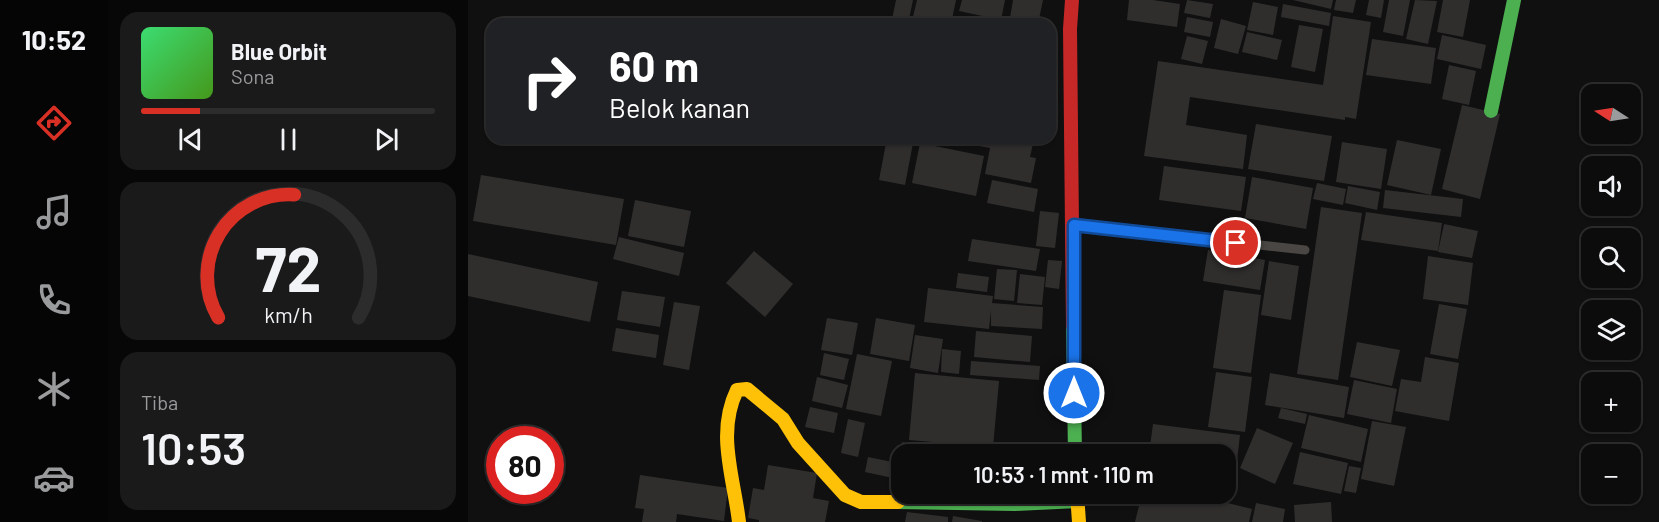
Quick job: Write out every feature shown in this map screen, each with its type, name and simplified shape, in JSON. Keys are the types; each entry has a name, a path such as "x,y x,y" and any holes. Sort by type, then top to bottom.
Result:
{"main road":[{"path":"1072,0 1070,29 1075,444"},
{"path":"1491,111 1514,0"},
{"path":"740,522 731,480 728,427 732,399 737,390 747,389 783,419 798,443 845,495 861,502 891,502"},
{"path":"1078,504 1079,522"}],"lane":[{"path":"1074,225 1305,250"}],"building":[{"path":"896,0 913,0 909,18 892,18"},
{"path":"917,0 956,0 952,18 913,18"},
{"path":"962,0 1005,0 1001,18 959,11"},
{"path":"1013,0 1043,0 1039,18 1010,18"},
{"path":"1129,0 1153,0 1180,4 1177,27 1127,20"},
{"path":"1187,0 1213,4 1210,18 1184,13"},
{"path":"1293,0 1333,0 1331,9"},
{"path":"1336,0 1356,0 1353,13 1334,10"},
{"path":"1369,0 1384,0 1381,18 1366,15"},
{"path":"1389,0 1410,0 1403,36 1383,32"},
{"path":"1415,0 1437,1 1428,44 1406,39"},
{"path":"1443,0 1470,0 1463,37 1437,32"},
{"path":"1253,2 1278,7 1273,35 1247,30"},
{"path":"1283,4 1331,13 1329,26 1281,17"},
{"path":"1333,16 1371,22 1356,119 1345,117 1345,120 1190,97 1186,125 1247,135 1243,169 1144,156 1158,61 1323,85"},
{"path":"1187,17 1213,22 1210,37 1184,32"},
{"path":"1221,19 1246,26 1238,54 1214,48"},
{"path":"1299,25 1323,29 1315,72 1291,67"},
{"path":"1247,32 1282,40 1277,60 1242,52"},
{"path":"1442,35 1486,45 1481,69 1437,59"},
{"path":"1187,36 1208,41 1202,64 1181,59"},
{"path":"1372,39 1436,48 1431,84 1366,75"},
{"path":"1449,65 1476,71 1469,105 1442,99"},
{"path":"1462,105 1500,114 1480,199 1442,189"},
{"path":"1256,124 1332,136 1324,181 1248,169"},
{"path":"1397,140 1441,149 1431,195 1387,185"},
{"path":"1342,142 1387,149 1381,189 1336,182"},
{"path":"886,144 913,144 905,185 879,180"},
{"path":"920,144 984,156 976,196 912,183"},
{"path":"968,144 1033,144 1030,157 1036,158 1031,183 985,174 990,148"},
{"path":"1164,166 1246,177 1241,211 1159,200"},
{"path":"481,175 624,199 616,245 473,221"},
{"path":"1252,177 1313,188 1306,229 1245,218"},
{"path":"992,180 1038,189 1034,212 987,203"},
{"path":"1317,183 1346,189 1343,205 1313,199"},
{"path":"1348,186 1380,192 1377,210 1345,203"},
{"path":"1385,190 1463,199 1461,217 1383,208"},
{"path":"635,200 691,211 684,247 628,236"},
{"path":"1321,207 1362,213 1338,380 1297,374"},
{"path":"1040,211 1059,213 1055,248 1036,246"},
{"path":"1366,212 1442,223 1438,251 1361,240"},
{"path":"1444,224 1478,231 1472,258 1438,252"},
{"path":"619,237 684,253 679,276 613,259"},
{"path":"972,239 1040,249 1036,271 968,261"},
{"path":"1208,250 1265,260 1260,290 1203,281"},
{"path":"754,251 793,284 765,317 726,283"},
{"path":"468,254 598,282 590,322 468,296"},
{"path":"1428,256 1473,263 1468,305 1423,299"},
{"path":"1048,260 1062,261 1059,289 1045,287"},
{"path":"1269,261 1299,266 1291,320 1261,315"},
{"path":"997,269 1017,270 1014,301 994,299"},
{"path":"958,273 989,277 987,292 956,288"},
{"path":"1020,274 1045,277 1042,305 1017,303"},
{"path":"928,288 993,296 992,303 1043,307 1042,329 991,326 991,310 989,329 924,322"},
{"path":"1224,290 1261,295 1251,373 1213,368"},
{"path":"622,291 665,297 660,327 617,320"},
{"path":"674,302 700,306 689,370 663,365"},
{"path":"1439,304 1467,309 1458,359 1430,354"},
{"path":"827,318 858,323 852,355 821,350"},
{"path":"876,318 915,325 909,361 870,354"},
{"path":"616,328 659,335 656,358 612,351"},
{"path":"976,331 1032,336 1030,362 974,357"},
{"path":"915,335 943,339 938,373 910,368"},
{"path":"1357,342 1400,350 1392,386 1350,377"},
{"path":"942,349 961,351 959,374 941,372"},
{"path":"824,353 849,359 844,380 820,375"},
{"path":"857,354 892,361 881,416 846,409"},
{"path":"1425,357 1459,363 1449,421 1395,411 1401,379 1421,382"},
{"path":"971,361 1040,366 1039,380 970,375"},
{"path":"1216,372 1252,377 1245,432 1208,427"},
{"path":"915,373 999,381 993,444 909,440"},
{"path":"1270,373 1349,387 1344,418 1265,405"},
{"path":"817,377 848,385 842,408 812,401"},
{"path":"1354,380 1397,389 1391,423 1347,414"},
{"path":"810,407 838,413 834,433 805,427"},
{"path":"1281,408 1307,414 1305,424 1278,418"},
{"path":"1309,415 1368,429 1361,462 1301,448"},
{"path":"848,419 865,423 858,457 841,453"},
{"path":"1372,421 1406,427 1394,486 1361,479"},
{"path":"1153,424 1240,435 1236,469 1236,444 1150,444"},
{"path":"1257,428 1293,443 1275,484 1240,468"},
{"path":"1300,452 1348,463 1341,494 1293,484"},
{"path":"868,457 891,462 891,478 865,472"},
{"path":"768,465 817,473 813,498 829,501 825,522 759,522 759,520 748,518 753,488 764,490"},
{"path":"1349,466 1361,468 1356,493 1344,491"},
{"path":"640,475 728,488 724,521 677,514 676,522 642,522 644,509 635,508"},
{"path":"1331,502 1332,522 1295,522 1294,505"},
{"path":"1256,503 1285,509 1283,522 1252,522"},
{"path":"1140,504 1232,504 1252,509 1249,522 1135,522"},
{"path":"907,512 948,517 948,522 905,522"},
{"path":"953,516 982,521 982,522 952,522"}],"traffic: fast":[{"path":"1491,111 1514,0"},
{"path":"1073,326 1075,444"}],"traffic: slow":[{"path":"739,522 727,439 731,406 737,390 747,389 783,419 798,443 845,495 861,502 891,502"},
{"path":"1078,504 1079,522"}],"traffic: jam":[{"path":"1072,0 1070,29 1073,326"}],"route":[{"path":"1074,393 1074,225 1236,243"}]}
